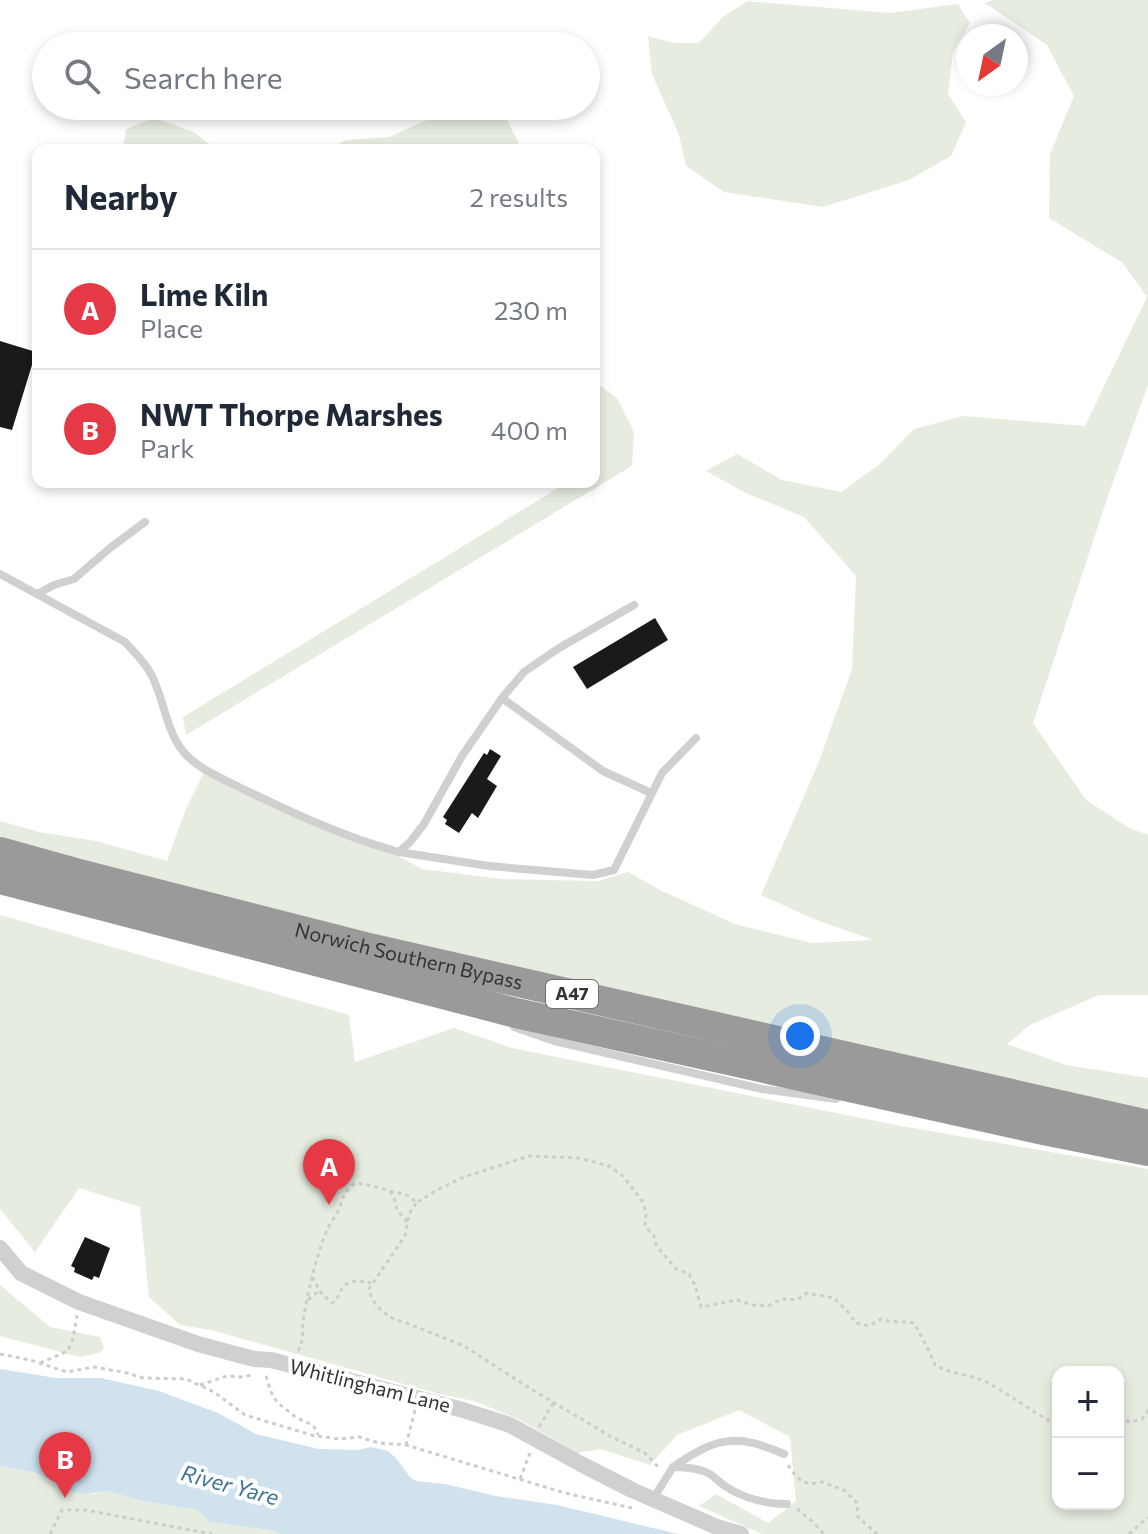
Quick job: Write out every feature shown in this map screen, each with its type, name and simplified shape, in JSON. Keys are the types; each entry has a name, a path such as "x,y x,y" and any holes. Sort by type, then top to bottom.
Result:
{"highway":[{"name":"Norwich Southern Bypass","path":"0,852 373,949 1148,1125"},
{"name":"Norwich Southern Bypass","path":"0,879 516,1013 1148,1151"}],"street":[{"name":"Whitlingham Lane","path":"0,1248 21,1273 79,1302 198,1344 254,1359 292,1365 510,1425 648,1506 741,1534"}],"lane":[{"path":"37,594 74,579 145,522"},
{"path":"0,574 125,642 152,675 172,731 190,760 255,795 363,842 399,852 489,866 593,875 614,870 662,773 696,738"},
{"path":"399,852 424,824 462,756 524,672 634,605"},
{"path":"502,698 603,771 651,793"},
{"path":"415,987 485,1015"},
{"path":"499,1021 554,1041 655,1065 762,1089 839,1099"},
{"path":"899,1108 1039,1129"},
{"path":"648,1506 670,1470 694,1453 719,1443 741,1440 784,1454"},
{"path":"670,1470 687,1467 709,1474 726,1487 749,1498 787,1504"}],"path":[{"path":"670,1470 464,1346 395,1321 371,1299 369,1289 405,1236 409,1214 416,1203 464,1177 529,1156 578,1158 609,1166 623,1176 643,1202 645,1226 676,1269 689,1274 701,1307 737,1300 768,1306 782,1299 797,1300 807,1293 834,1298 856,1323 869,1326 881,1319 893,1323 914,1323 935,1365 950,1373 974,1377 1009,1394 1052,1422"},
{"path":"292,1365 303,1342 303,1318 312,1277 328,1227 339,1211 346,1191 355,1183 411,1196 416,1203"},
{"path":"390,1191 397,1210 408,1223"},
{"path":"312,1277 321,1293 332,1303 336,1301 342,1286 349,1282 372,1284"},
{"path":"307,1303 311,1295 321,1293"},
{"path":"40,1363 68,1351 79,1302"},
{"path":"0,1354 67,1372 94,1367 143,1378 186,1379 214,1392 245,1415 319,1437 359,1437 379,1443 406,1445 565,1493 648,1506"},
{"path":"200,1385 227,1376 267,1376 276,1400 296,1418 316,1428 319,1437"},
{"path":"406,1445 417,1399"},
{"path":"1124,1420 1142,1419 1148,1410"},
{"path":"784,1454 790,1469 802,1481 811,1484 822,1482 844,1490 857,1503 858,1517 877,1534"},
{"path":"787,1504 801,1511 824,1534"},
{"path":"50,1534 62,1510 86,1510 212,1534"},
{"path":"1129,1534 1148,1517"}],"shaded area":[{"path":"993,0 1148,0 1148,385 1033,723 1086,800 1129,828 1148,835 1148,995 1099,995 1030,1025 1007,1044 1066,1065 1148,1078 1148,1117 1031,1094 0,844 0,821 39,832 96,841 167,861 186,809 205,770 255,795 386,849 422,869 502,879 598,881 628,872 735,924 812,943 873,940 816,920 761,895 818,764 852,669 856,576 804,517 746,493 706,471 737,454 782,480 841,492 879,465 914,429 963,416 1085,426 1147,297 1123,263 1049,218 1050,154 1074,96 1047,45 1028,32 1028,24 1016,24 985,3"},
{"path":"747,1 890,13 958,4 970,23 956,24 956,48 948,94 966,122 951,156 909,180 823,207 724,192 686,166 679,135 652,74 648,36 674,43 699,43 723,17"},
{"path":"149,120 160,120 194,132 209,144 124,144 126,129"},
{"path":"427,120 507,120 519,144 338,144 346,140 389,137"},
{"path":"600,386 617,398 634,432 632,466 600,485"},
{"path":"558,488 596,488 186,735 183,717"},
{"path":"0,915 349,1015 355,1062 454,1028 512,1048 896,1125 1148,1169 1148,1534 762,1534 699,1506 716,1494 768,1523 796,1501 790,1437 739,1410 677,1435 650,1465 600,1449 577,1453 520,1420 474,1401 211,1330 180,1325 149,1297 140,1207 79,1188 35,1252 0,1209"},
{"path":"0,1285 50,1327 100,1337 104,1348 99,1353 80,1357 0,1336"},
{"path":"0,1466 36,1473 55,1484 93,1494 108,1491 142,1501 197,1510 210,1522 282,1534 0,1534"}],"water":[{"name":"River Yare","path":"0,1369 56,1378 101,1378 159,1391 218,1413 256,1434 319,1449 357,1450 371,1447 388,1451 416,1481 557,1505 678,1534 282,1534 210,1522 197,1510 142,1501 108,1491 85,1494 70,1491 36,1473 0,1466"}],"building":[{"path":"0,341 32,351 32,365 12,430 0,427"},
{"path":"655,618 668,640 587,689 573,667"},
{"path":"490,749 501,756 487,779 497,786 478,818 472,813 459,833 445,824 447,820 443,817 484,753 487,755"},
{"path":"85,1237 110,1248 99,1278 94,1276 92,1280 74,1272 75,1268 71,1266"}],"place":[{"name":"Lime Kiln","path":"329,1205"},
{"name":"NWT Thorpe Marshes","path":"65,1498"}]}
